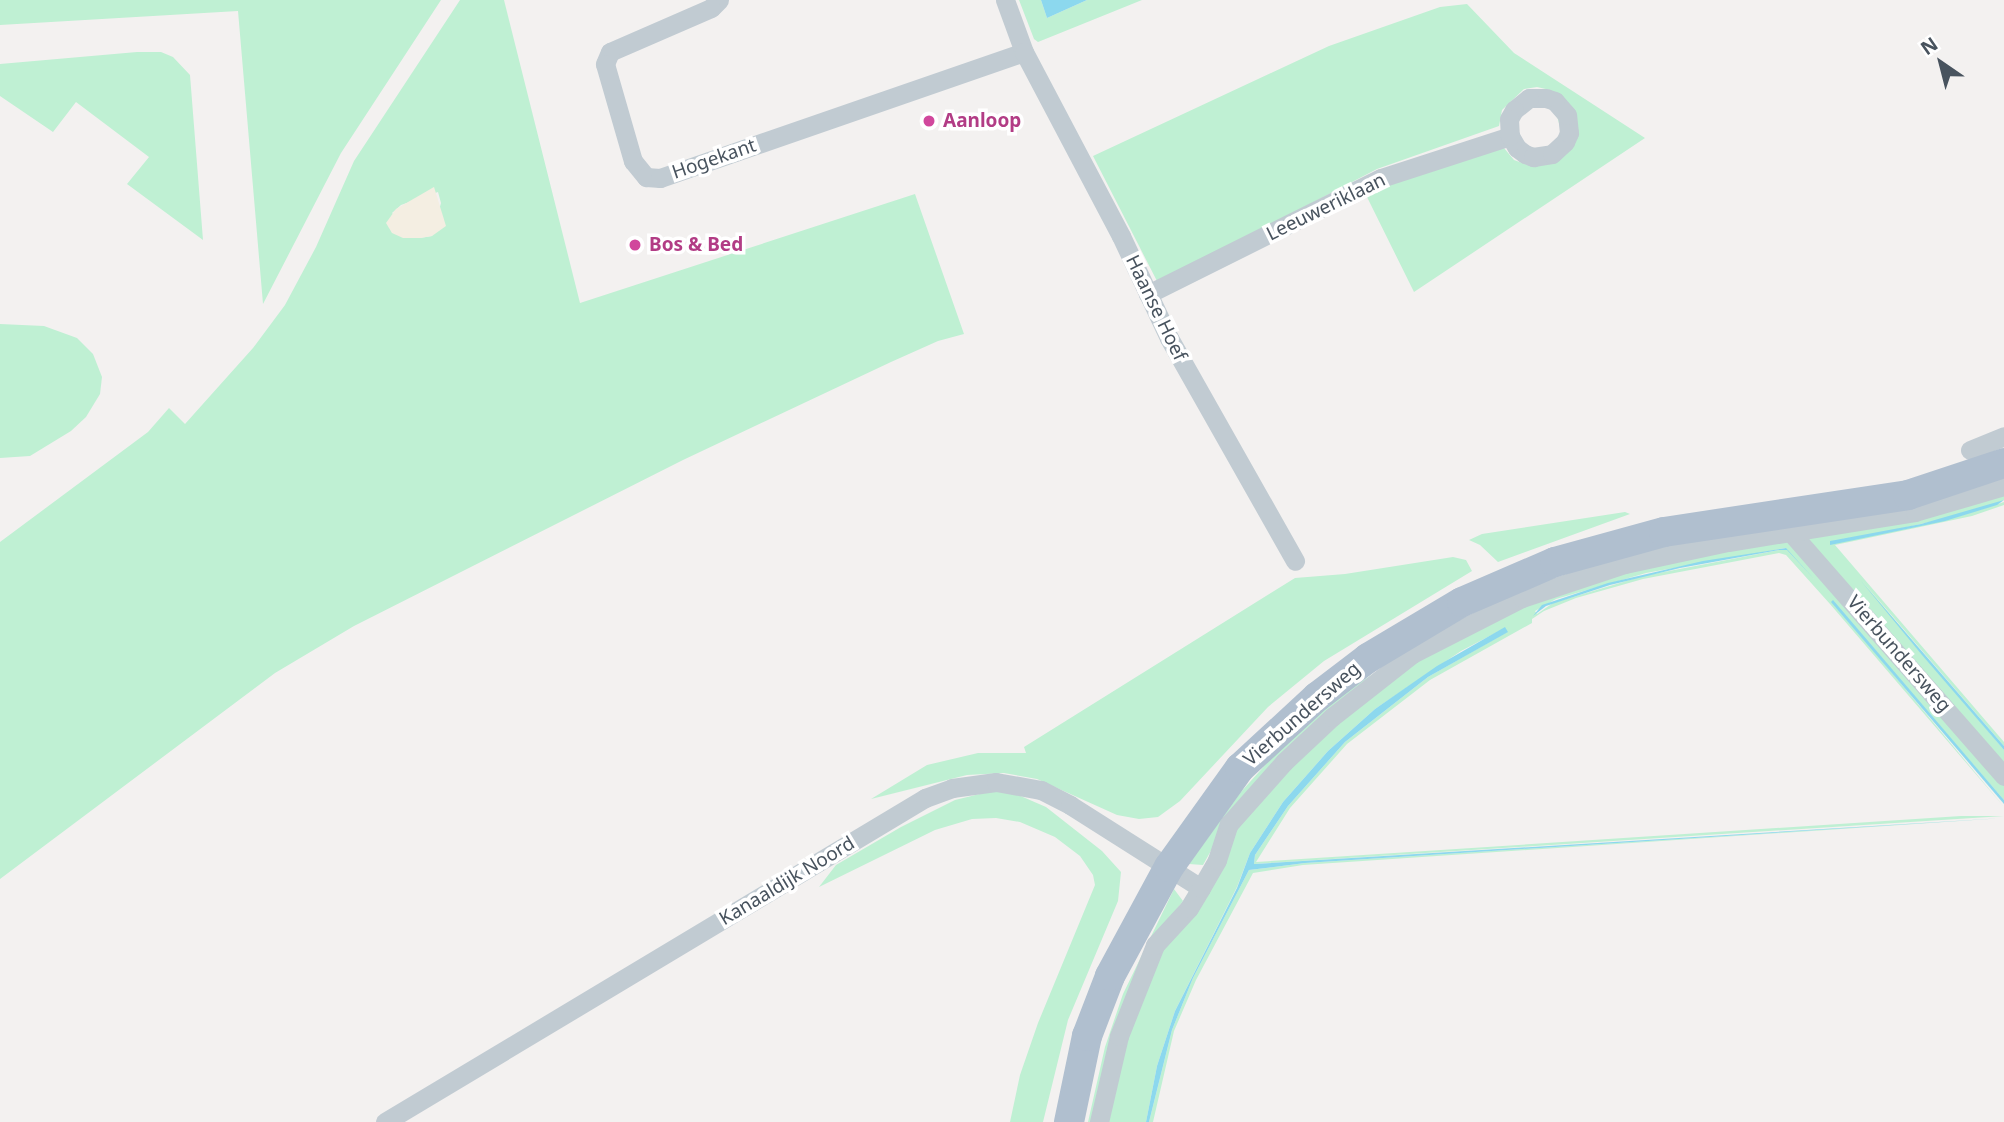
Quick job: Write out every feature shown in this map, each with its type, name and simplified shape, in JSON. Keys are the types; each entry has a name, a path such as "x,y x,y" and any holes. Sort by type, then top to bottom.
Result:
{"main road":[{"name":"Vierbundersweg","path":"1069,1122 1087,1036 1110,976 1169,867 1240,768 1317,696 1368,658 1430,619 1514,578 1567,558 1664,532 1784,525 1908,495 2004,463"}],"street":[{"name":"Hogekant","path":"719,0 710,8 610,52 605,64 633,161 646,177 660,178 1024,52"},
{"name":"Haanse Hoef","path":"1005,0 1024,52 1148,294 1234,457 1295,561"},
{"name":"Leeuweriklaan","path":"1148,294 1381,178 1510,136"},
{"path":"1970,450 2004,436"},
{"name":"Vierbundersweg","path":"1099,1122 1119,1036 1155,945 1189,908 1202,888 1217,860 1229,824 1332,716 1412,654 1522,598 1590,575 1728,542 1784,525 1915,512 2004,486"},
{"name":"Vierbundersweg","path":"1784,525 2004,776"},
{"name":"Kanaaldijk Noord","path":"385,1122 925,798 952,788 996,782 1041,790 1202,888"}],"green space":[{"path":"0,0 441,0 341,153 263,304 238,11 0,25"},
{"path":"460,0 504,0 580,303 915,194 964,334 938,341 891,362 683,460 354,626 275,673 0,879 0,542 148,432 169,408 185,424 253,348 285,305 316,247 354,161","holes":["438,192 441,203 432,236 420,238 392,213 401,205"]},
{"path":"1019,0 1041,0 1047,18 1087,0 1142,0 1038,42 1034,39"},
{"path":"1467,4 1514,53 1645,138 1414,292 1366,195 1386,185 1504,148 1514,160 1525,164 1538,166 1551,163 1567,153 1550,90 1537,87 1524,89 1502,110 1499,126 1377,169 1158,283 1093,156 1329,46 1440,7"},
{"path":"161,52 173,57 190,75 203,240 127,184 149,157 76,102 53,132 0,96 0,64"},
{"path":"0,324 44,326 77,338 93,354 102,377 100,394 86,417 71,431 30,456 0,458"},
{"path":"2004,491 2004,500 1979,510 2004,502 2004,505 1972,516 1835,545 2004,742 2004,746 1862,581 2004,750 2004,770 1804,537","holes":["1967,514 1905,529 1877,533"]},
{"path":"1625,512 1630,514 1498,562 1480,545 1469,540 1482,534"},
{"path":"1793,538 2004,782 2004,800 1832,601 2004,807 1830,604 1786,555 1779,553 1643,579 1576,598 1544,611 1532,619 1532,623 1430,680 1347,744 1290,808 1256,862 1961,816 2004,816 1254,864 1255,855 1288,806 1345,742 1428,677 1507,632 1505,628 1461,651 1375,709 1328,751 1283,802 1250,853 1237,887 1175,1011 1157,1066 1146,1122 1104,1122 1114,1075 1149,974 1230,839 1269,786 1395,674 1493,618 1612,573","holes":["1785,548 1787,550 1643,576 1553,603 1537,614 1535,611 1556,599 1646,573"]},
{"path":"1453,557 1466,560 1472,571 1324,661 1268,707 1180,801 1158,817 1139,819 1117,815 1037,779 1004,773 967,775 871,799 927,765 978,753 1026,753 1024,747 1295,578 1345,574"},
{"path":"1403,655 1218,838 1203,865 1189,864 1240,793 1277,752 1337,697"},
{"path":"992,791 1016,794 1046,807 1102,851 1121,872 1118,901 1068,1020 1043,1122 1010,1122 1020,1075 1038,1023 1095,885 1093,875 1080,856 1055,837 1020,822 996,818 972,819 935,830 819,887 836,865 901,827 955,800"},
{"path":"2004,818 1303,865 1253,873 1196,980 1174,1031 1153,1122 1149,1122 1172,1030 1193,978 1249,870 1305,863"},
{"path":"1174,889 1183,901 1165,925 1093,1122 1088,1122 1105,1047 1123,994"}],"sand":[{"path":"434,187 446,226 432,236 420,238 403,238 392,233 386,223 396,209"}],"water":[{"path":"1041,0 1087,0 1047,18"},
{"path":"2004,500 1997,505 1945,521 1830,545 1830,541 1921,524"},
{"path":"1786,548 1815,580 1787,550 1779,550 1680,568 1610,585 1546,606 1533,616 1542,605 1608,583 1703,561"},
{"path":"1861,581 2004,746 2004,750 1922,655"},
{"path":"1833,600 2004,800 2004,804 1831,602"},
{"path":"1505,627 1508,632 1428,677 1345,742 1288,806 1255,855 1254,864 2004,818 1305,863 1249,870 1193,978 1172,1030 1149,1122 1146,1122 1157,1066 1175,1011 1237,888 1250,853 1283,802 1328,751 1375,709 1437,666"}],"place":[{"name":"Aanloop","path":"929,121"},
{"name":"Bos & Bed","path":"635,245"}]}
